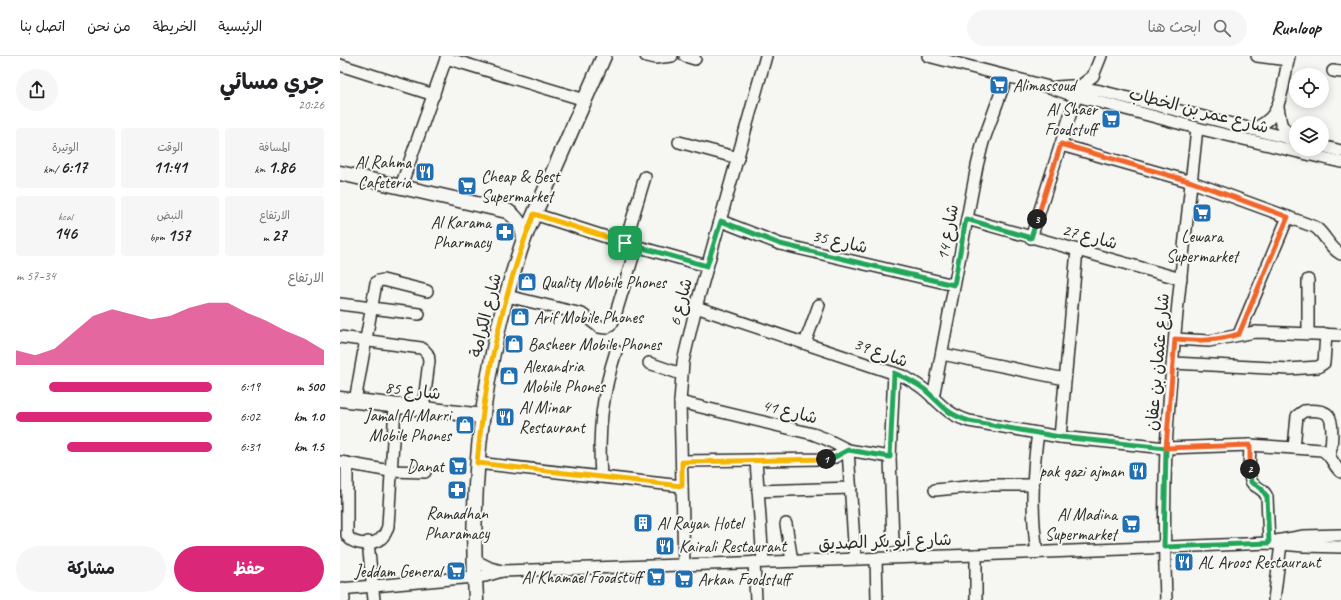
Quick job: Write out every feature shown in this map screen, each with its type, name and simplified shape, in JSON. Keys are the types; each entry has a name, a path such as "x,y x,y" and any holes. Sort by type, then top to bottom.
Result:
{"main road":[{"name":"شارع الكرامة","path":"476,600 474,560 477,463 493,355 507,296 524,239 604,56"},
{"path":"340,173 507,211 518,220 522,226 524,239"},
{"name":"شارع 85","path":"340,399 483,416"}],"street":[{"path":"342,56 340,64 434,94"},
{"path":"646,56 655,58 672,56"},
{"name":"شارع 6","path":"684,565 680,402 681,374 707,266 721,221 766,56"},
{"name":"شارع عمر بن الخطاب","path":"928,56 1050,87 1289,138"},
{"path":"1031,238 1077,92 1089,80 1096,70 1101,56"},
{"path":"1252,129 1268,121 1278,107 1288,58 1257,56"},
{"path":"401,186 447,57 585,100"},
{"path":"1096,70 1100,91"},
{"name":"شارع 14","path":"933,398 979,154 1007,76"},
{"name":"شارع عمر بن الخطاب","path":"1077,92 1100,91 1197,128 1289,144"},
{"path":"1278,107 1281,124 1289,133"},
{"name":"شارع عثمان بن عفان","path":"1166,600 1164,547 1166,448 1175,339 1197,128"},
{"path":"679,142 738,158"},
{"path":"1061,144 1192,182 1316,227 1324,235 1330,246 1341,254"},
{"name":"شارع عمر بن الخطاب","path":"1329,151 1341,151"},
{"name":"شارع عمر بن الخطاب","path":"1329,153 1341,162"},
{"path":"507,296 582,314 599,327 606,328 612,323 644,177"},
{"path":"534,214 630,245 707,266"},
{"path":"1239,334 1288,217"},
{"name":"شارع 27","path":"966,219 1181,279"},
{"name":"شارع 35","path":"721,221 780,244 954,285"},
{"path":"1060,437 1077,250"},
{"path":"355,401 374,285 378,281 383,280 427,290"},
{"path":"1308,280 1308,334"},
{"path":"340,304 419,314"},
{"path":"805,343 819,305"},
{"name":"شارع 39","path":"696,308 894,373 915,383 949,413 958,418 969,421 1060,437 1166,448 1250,445 1322,450 1330,455"},
{"path":"1175,339 1209,340 1255,332 1341,335"},
{"path":"1173,363 1277,369 1318,367 1324,363 1326,334"},
{"path":"340,337 421,348 428,353 429,361 423,409"},
{"path":"601,477 600,434 602,412 605,392 616,351"},
{"path":"942,354 1065,379"},
{"path":"649,363 681,374"},
{"path":"893,541 890,457 894,373"},
{"name":"شارع 41","path":"680,402 813,434 848,450 890,457"},
{"path":"394,406 390,471 387,531 381,539 376,542 355,543 351,541 347,535 343,488 343,463 390,471 425,472"},
{"path":"1294,448 1297,416 1304,411 1324,413 1328,415 1331,420 1332,444 1330,455 1337,469 1341,472"},
{"path":"1037,552 1033,519 1032,485 1038,433"},
{"path":"1250,445 1250,478 1253,484 1265,492 1267,497 1269,543"},
{"path":"682,462 828,459 848,450 855,558"},
{"path":"756,460 759,562 756,600"},
{"path":"477,463 682,486"},
{"path":"935,490 988,485 1032,485"},
{"path":"758,491 851,488"},
{"path":"786,524 792,561"},
{"name":"شارع أبو بكر الصديق","path":"1269,543 1304,536 1341,535"},
{"path":"368,542 374,600"},
{"name":"شارع أبو بكر الصديق","path":"474,560 490,568 502,571 976,555 1269,543 1341,547"},
{"path":"1274,600 1281,544"},
{"path":"976,555 976,600"},
{"path":"876,558 877,600"},
{"name":"شارع أبو بكر الصديق","path":"342,588 475,577 491,575 502,571"},
{"path":"342,588 344,600"}],"place":[{"name":"Alimassoud","path":"999,85"},
{"name":"Al Shaer Foodstuff","path":"1111,119"},
{"name":"Al Rahma Cafeteria","path":"425,172"},
{"name":"Cheap & Best Supermarket","path":"467,186"},
{"name":"Lewara Supermarket","path":"1202,213"},
{"name":"Al Karama Pharmacy","path":"505,232"},
{"name":"Quality Mobile Phones","path":"527,282"},
{"name":"Arif Mobile Phones","path":"520,317"},
{"name":"Basheer Mobile Phones","path":"514,344"},
{"name":"Alexandria Mobile Phones","path":"509,376"},
{"name":"Al Minar Restaurant","path":"505,417"},
{"name":"Jamal Al Marri Mobile Phones","path":"465,425"},
{"name":"Danat","path":"458,466"},
{"name":"pak gazi ajman","path":"1138,471"},
{"name":"Ramadhan Pharamacy","path":"457,490"},
{"name":"Al Rayan Hotel","path":"643,523"},
{"name":"Al Madina Supermarket","path":"1131,524"},
{"name":"Kairali Restaurant","path":"665,546"},
{"name":"AL Aroos Restaurant","path":"1184,562"},
{"name":"Jeddam General","path":"456,571"},
{"name":"Al Khamael Foodstuff","path":"656,577"},
{"name":"Arkan Foodstuff","path":"684,579"}],"route":[{"path":"625,243 534,214 515,267 493,355 479,439 477,463 682,486 682,462 828,459 848,450 890,457 890,429 894,373 905,377 925,390 949,413 958,418 1060,437 1166,448 1164,547 1269,543 1267,497 1261,488 1251,482 1250,445 1166,448 1175,339 1201,341 1224,338 1239,334 1288,217 1192,182 1061,144 1031,238 966,219 954,285 780,244 721,221 707,266 625,243"}]}
